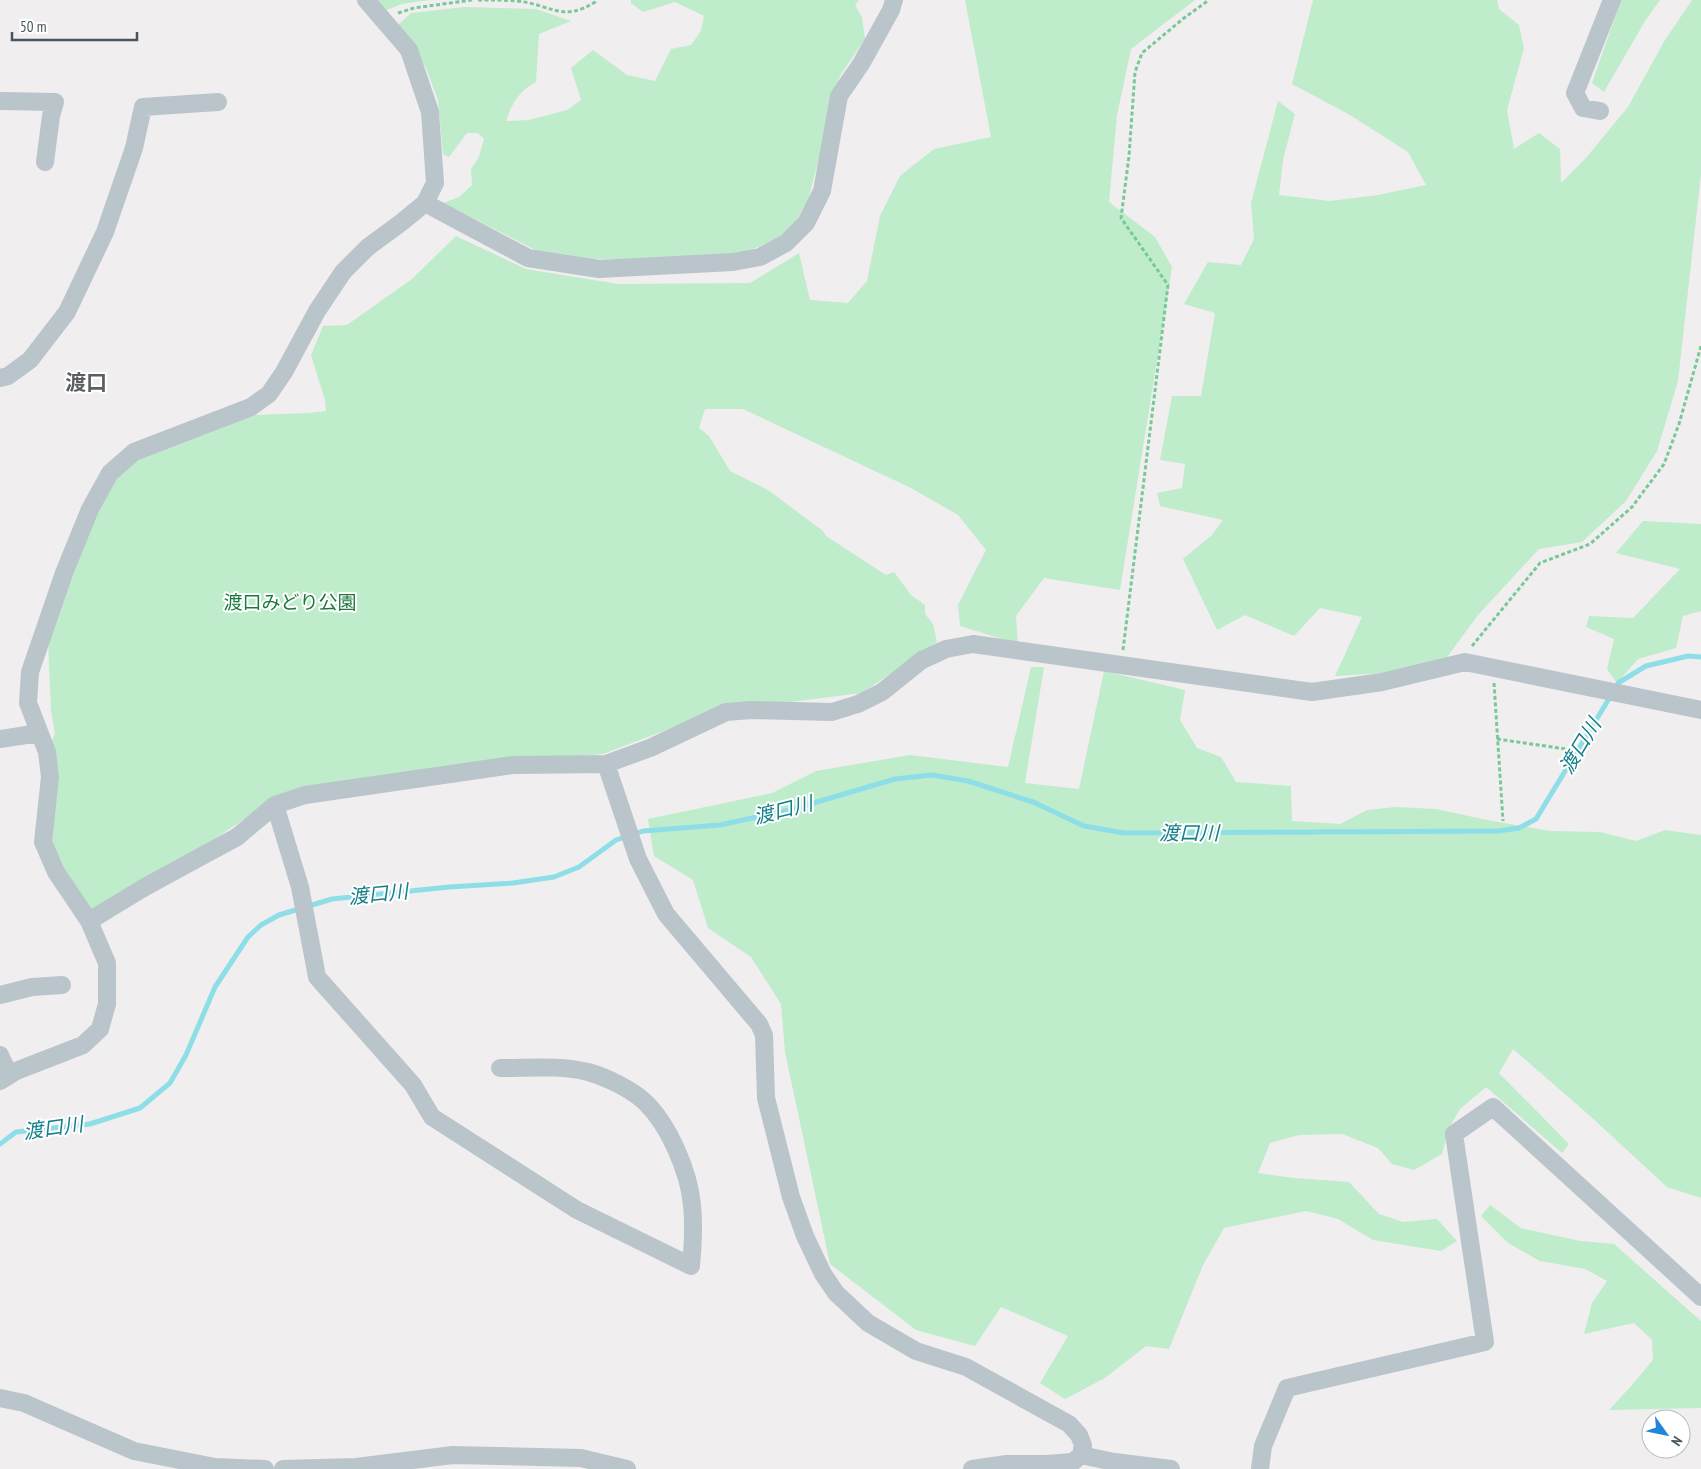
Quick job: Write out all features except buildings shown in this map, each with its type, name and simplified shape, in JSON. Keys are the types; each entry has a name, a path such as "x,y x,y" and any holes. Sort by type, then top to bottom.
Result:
{"street":[{"path":"0,1055 4,1078 16,1070 83,1045 100,1028 108,1004 107,963 89,921 56,872 43,842 50,777 47,752 28,704 30,672 68,564 90,509 110,473 134,452 243,411 269,394 284,372 316,311 343,272 368,247 425,203 435,183 430,112 409,50 366,0"},
{"path":"425,203 528,258 599,269 733,262 760,256 786,243 806,223 822,191 839,96 861,64 891,10 894,0"},
{"path":"1600,111 1583,108 1575,93 1612,0"},
{"path":"0,101 55,102 44,162"},
{"path":"0,378 8,376 30,360 67,312 106,232 134,148 143,107 218,102"},
{"path":"89,921 145,887 237,837 276,805 305,795 513,765 606,764 650,748 726,712 751,710 832,712 858,704 882,692 922,660 946,648 973,644 1312,692 1382,682 1465,662 1701,710"},
{"path":"0,739 39,733"},
{"path":"606,764 638,859 666,914 758,1024 764,1035 766,1098 791,1197 805,1236 823,1274 836,1293 868,1323 916,1350 966,1367 1071,1425 1079,1434 1083,1445 1081,1455 1073,1462 1007,1464 972,1469"},
{"path":"276,805 300,887 317,977 413,1085 432,1117 577,1210 691,1266 693,1236 692,1204 683,1164 663,1126 645,1102 612,1081 587,1072 558,1068 500,1068"},
{"path":"0,995 32,987 62,985"},
{"path":"1260,1469 1263,1446 1287,1388 1485,1342 1454,1134 1493,1107 1701,1297"},
{"path":"0,1398 24,1403 134,1450 215,1467 265,1469"},
{"path":"283,1469 356,1467 453,1455 581,1458 627,1469"},
{"path":"1081,1455 1114,1462 1172,1469"}],"path":[{"path":"385,22 400,11 472,0"},
{"path":"478,0 518,1 569,13 583,10 596,0"},
{"path":"1122,664 1168,285 1121,218 1129,156 1135,72 1142,53 1209,0"},
{"path":"1465,662 1473,643 1540,563 1590,544 1632,507 1664,464 1679,424 1701,346"},
{"path":"1493,668 1503,821"},
{"path":"1498,739 1566,750"}],"green space":[{"path":"374,0 430,0 402,4 384,11"},
{"path":"631,0 859,0 855,5 862,17 865,39 841,74 830,100 821,150 808,200 793,226 773,241 747,251 710,258 630,260 551,258 443,203 459,197 472,185 471,169 479,157 484,139 478,133 467,133 449,157 443,154 438,100 426,68 398,25 411,13 464,7 536,9 571,21 539,34 536,82 517,98 506,121 529,120 567,110 581,100 571,68 593,50 627,75 655,81 671,49 691,45 701,31 704,16 675,2 643,12 631,3"},
{"name":"渡口みどり公園","path":"965,0 1195,0 1131,49 1117,115 1109,202 1155,237 1172,267 1120,590 1044,578 1016,616 1018,644 960,626 958,605 986,550 958,515 909,487 743,409 705,409 699,428 709,436 730,471 768,490 823,531 826,536 886,575 894,572 911,595 925,605 925,614 933,624 937,642 862,693 726,710 687,722 603,754 497,763 273,799 145,887 89,921 45,845 47,752 55,734 51,710 48,642 71,574 114,476 137,458 253,415 326,411 325,400 311,355 323,326 347,325 412,279 456,236 526,269 618,284 750,283 799,253 810,300 848,303 867,281 880,216 900,176 934,149 991,137"},
{"path":"1313,0 1497,0 1499,9 1519,25 1524,48 1507,110 1514,149 1539,133 1560,149 1561,183 1585,159 1628,107 1665,40 1692,0 1701,0 1701,174 1678,381 1657,451 1626,501 1582,542 1539,549 1478,615 1445,660 1385,673 1335,676 1362,617 1320,608 1294,636 1245,615 1217,630 1183,559 1212,535 1223,520 1160,506 1157,493 1182,488 1185,464 1160,460 1172,396 1201,396 1215,313 1184,304 1208,262 1241,265 1254,239 1251,203 1278,101 1295,114 1283,160 1279,195 1330,201 1378,195 1426,185 1408,152 1350,115 1292,84"},
{"path":"1621,0 1660,0 1645,21 1604,92 1592,83"},
{"path":"1643,521 1701,524 1701,611 1683,616 1676,648 1638,659 1617,683 1607,669 1614,639 1586,627 1589,616 1633,618 1680,569 1616,553"},
{"path":"1031,667 1044,667 1025,783 1079,789 1104,671 1185,690 1180,720 1197,748 1221,757 1236,782 1291,786 1292,821 1340,824 1367,810 1396,807 1436,809 1550,831 1600,832 1636,841 1665,830 1701,835 1701,1198 1667,1187 1589,1115 1513,1049 1499,1073 1569,1144 1562,1153 1486,1087 1460,1109 1449,1128 1442,1154 1414,1170 1392,1164 1378,1148 1342,1134 1299,1135 1270,1143 1258,1173 1349,1182 1379,1214 1403,1222 1437,1219 1457,1241 1441,1251 1373,1240 1338,1219 1306,1211 1224,1228 1203,1265 1169,1349 1146,1346 1105,1378 1065,1399 1040,1383 1068,1336 1001,1307 975,1346 916,1330 830,1264 785,1052 781,1004 751,957 708,928 693,880 654,856 648,819 772,793 816,771 910,755 1008,767"},
{"path":"1490,1205 1521,1228 1580,1241 1614,1244 1701,1321 1701,1408 1609,1410 1653,1360 1652,1340 1634,1323 1584,1334 1592,1303 1607,1281 1585,1269 1540,1261 1508,1243 1481,1216"}],"waterway":[{"name":"渡口川","path":"1618,683 1646,666 1688,656 1701,657"},
{"name":"渡口川","path":"0,1144 16,1132 90,1124 140,1108 170,1083 186,1055 215,987 248,937 261,925 279,915 332,899 449,887 513,883 554,877 579,867 616,840 643,831 720,825 793,809 895,779 932,775 968,781 1033,802 1084,826 1124,833 1498,831 1519,828 1536,819 1610,697"}],"district":[{"name":"渡口","path":"86,383"}]}
